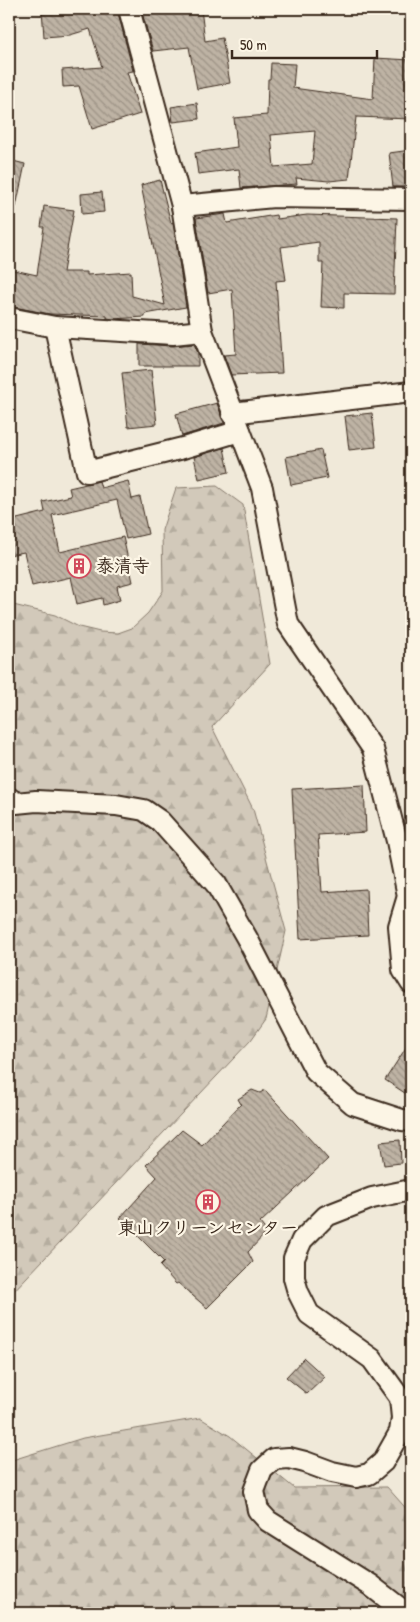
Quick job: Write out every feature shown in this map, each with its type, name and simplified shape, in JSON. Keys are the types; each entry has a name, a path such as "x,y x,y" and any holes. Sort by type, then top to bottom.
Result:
{"street":[{"path":"129,9 182,206 202,331 262,488 288,624 373,749 410,894 399,926 403,970 411,982"},
{"path":"182,206 274,197 411,199"},
{"path":"9,318 55,327 173,334 202,331"},
{"path":"55,327 87,472 183,448 236,422 411,392"},
{"path":"9,798 16,803 36,801 116,805 144,810 160,822 216,884 248,940 316,1072 353,1104 402,1120 411,1121"},
{"path":"406,1613 370,1585 268,1521 258,1510 254,1491 262,1470 274,1459 289,1458 332,1472 356,1477 369,1474 383,1462 400,1432 402,1418 400,1398 372,1359 309,1314 298,1292 294,1278 294,1258 302,1240 326,1216 372,1198 411,1190"}],"green space":[{"path":"217,486 243,505 270,664 212,727 253,809 286,931 266,1019 251,1040 9,1296 9,604 55,615 79,627 100,632 118,633 132,628 148,613 163,591 162,530 176,488"},
{"path":"200,1418 230,1436 294,1488 387,1487 411,1514 411,1613 9,1613 9,1461 83,1438"}],"building":[{"path":"42,9 117,9 133,71 127,72 140,114 92,129 79,86 63,87 62,70 102,67 90,29 70,35 44,37"},
{"path":"141,9 201,9 205,41 222,38 230,83 197,89 189,47 153,51"},
{"path":"375,58 411,60 411,119 356,117 349,179 329,181 296,178 297,184 241,188 239,169 198,174 195,153 237,147 234,118 267,115 268,79 270,79 271,63 295,64 293,88 373,99","holes":["315,131 312,164 274,167 271,135"]},
{"path":"197,103 199,119 173,122 171,107"},
{"path":"411,150 411,187 393,187 389,153"},
{"path":"9,160 25,164 16,207 9,206"},
{"path":"160,180 171,223 173,222 186,307 145,314 145,317 113,319 107,318 107,316 50,314 9,306 9,269 37,275 44,227 41,227 44,206 74,210 63,272 87,272 87,275 131,272 132,296 165,305 141,185"},
{"path":"102,192 104,212 82,214 81,194"},
{"path":"225,214 227,223 276,215 277,219 307,215 397,218 394,294 344,293 344,308 321,307 323,263 319,263 319,242 281,247 286,280 276,281 282,373 231,375 224,355 236,354 232,289 208,293 196,218"},
{"path":"139,344 172,346 194,344 198,353 198,366 139,366"},
{"path":"151,370 157,424 128,427 122,373"},
{"path":"217,403 224,423 182,436 176,414"},
{"path":"372,413 376,447 349,450 345,416"},
{"path":"224,448 229,472 199,479 194,457"},
{"path":"321,450 327,478 291,485 286,457"},
{"name":"泰清寺","path":"99,481 101,488 128,481 132,499 140,497 148,534 126,539 117,500 52,515 60,552 123,537 133,582 117,586 120,600 103,605 102,598 77,604 71,577 32,586 24,552 9,555 9,521 45,512 43,502 71,496 69,488"},
{"path":"364,785 366,832 318,835 322,892 366,889 368,935 300,939 292,789"},
{"path":"411,1040 411,1097 385,1080"},
{"name":"東山クリーンセンター","path":"252,1090 260,1093 265,1090 328,1159 260,1223 267,1232 248,1252 253,1262 207,1308 178,1283 176,1284 160,1266 164,1262 120,1218 157,1177 146,1165 182,1130 202,1145 241,1104 238,1099"},
{"path":"400,1140 401,1163 384,1165 380,1142"},
{"path":"304,1358 325,1377 307,1394 286,1377"}],"place":[{"name":"泰清寺","path":"79,566"},
{"name":"東山クリーンセンター","path":"208,1202"}]}
